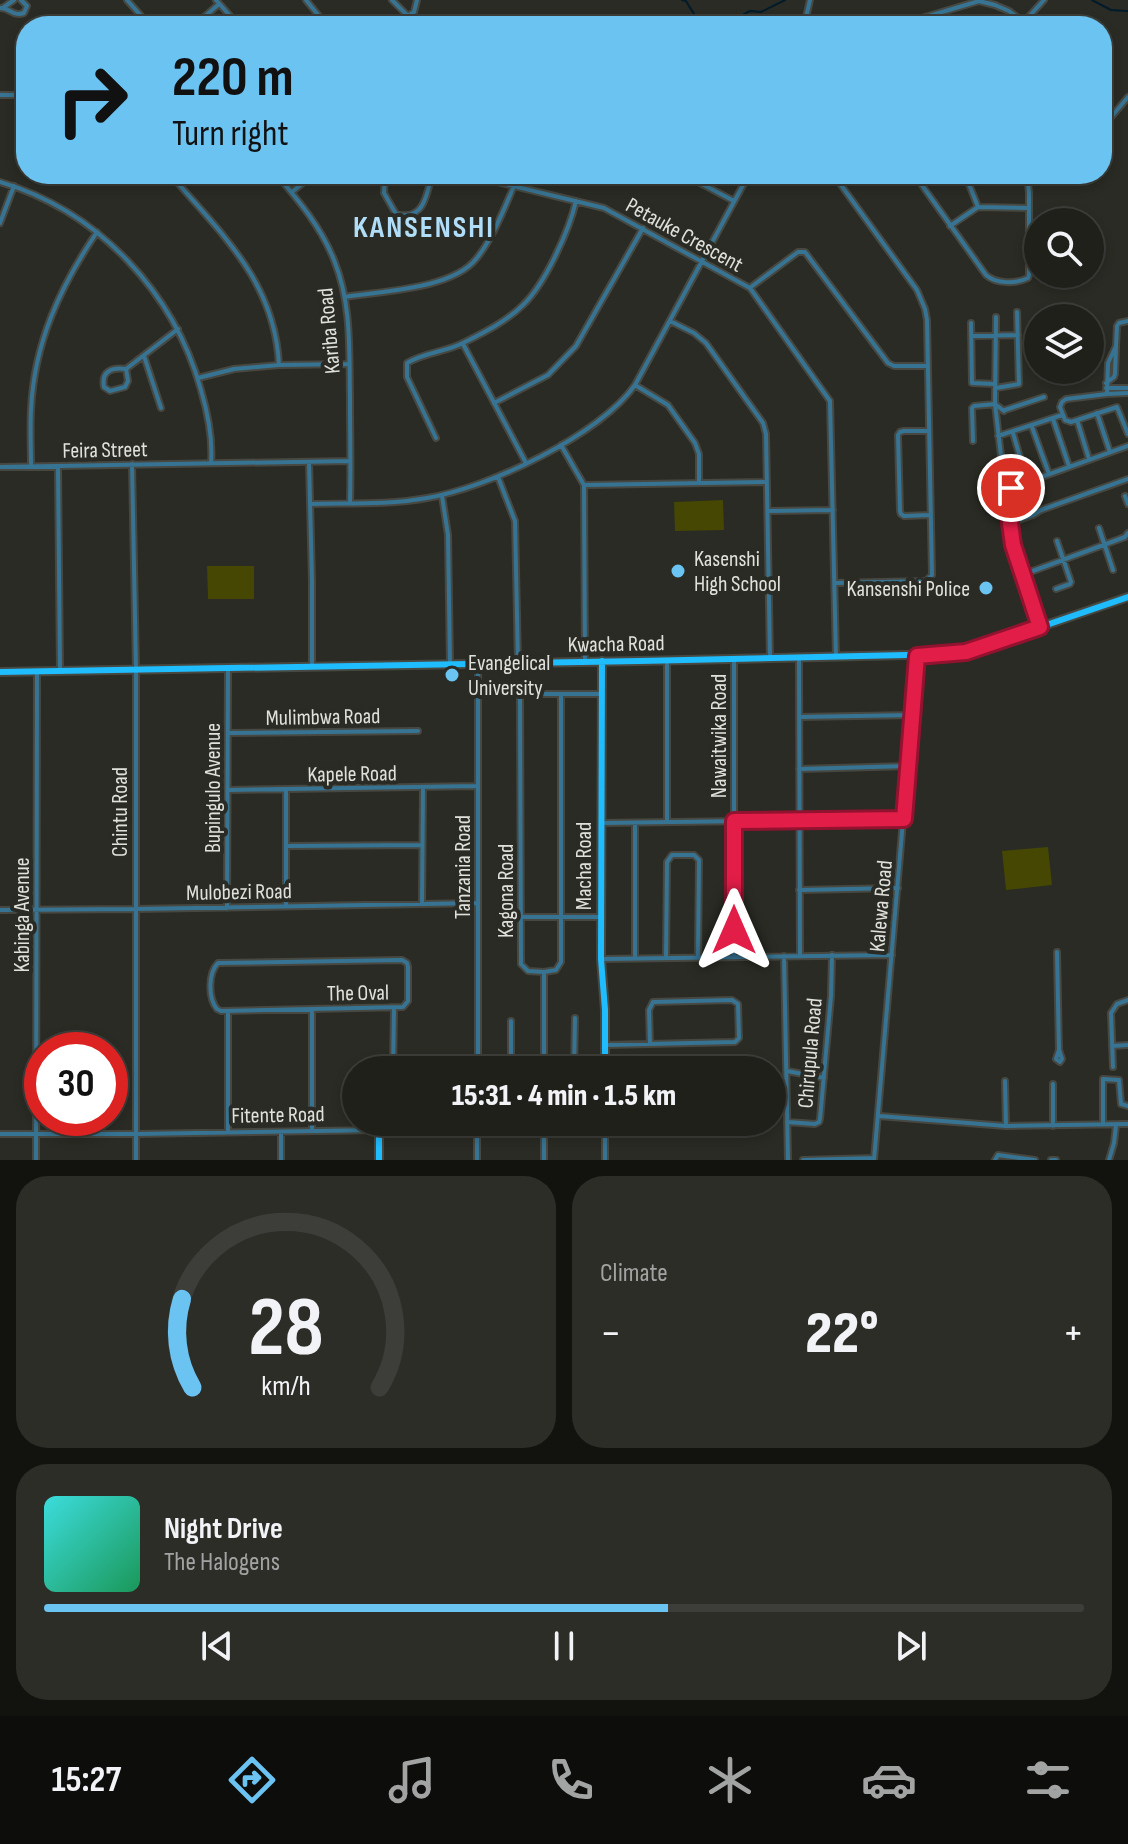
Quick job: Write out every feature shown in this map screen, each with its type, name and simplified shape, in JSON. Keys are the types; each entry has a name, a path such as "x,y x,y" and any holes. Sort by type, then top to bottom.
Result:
{"main road":[{"name":"Kwacha Road","path":"0,672 917,656 966,652 1128,597"},
{"name":"Macha Road","path":"602,661 601,959 606,1056"},
{"path":"379,1136 379,1160"}],"street":[{"path":"2,8 14,0"},
{"path":"2,8 16,14 24,13 27,6 21,0"},
{"path":"127,0 140,16"},
{"path":"392,0 408,16 414,12 417,0"},
{"path":"1031,16 1044,0"},
{"path":"929,16 976,2 996,2 1014,16"},
{"path":"1112,116 1128,97"},
{"path":"0,182 63,209 97,232 145,279 178,329 198,378 209,426 211,463"},
{"path":"179,184 239,255 255,279 268,306 279,365"},
{"name":"Kariba Road","path":"285,184 312,218 328,245 345,297 350,503"},
{"path":"292,192 302,184"},
{"path":"384,184 384,193 396,214 402,216 423,206 430,184"},
{"name":"Petauke Crescent","path":"508,184 604,208 750,288"},
{"path":"701,184 734,202"},
{"path":"310,504 442,496 498,477 561,445 610,413 635,385 744,184"},
{"path":"835,583 926,581 932,575 925,309 917,290 840,184"},
{"path":"921,184 990,279 1024,280"},
{"path":"969,184 978,207"},
{"path":"950,226 978,207 1029,208 1028,184"},
{"path":"0,223 14,186"},
{"path":"345,297 447,280 464,271 477,258 514,186"},
{"path":"436,438 407,377 407,363 463,344 512,315 530,298 563,240 576,201"},
{"path":"494,403 548,375 576,346 643,228"},
{"path":"31,466 31,411 39,350 63,287 97,232"},
{"path":"836,657 830,401 750,288 798,252 805,252 888,363 894,366 928,366"},
{"path":"971,323 972,383 996,386 1019,384 1017,312"},
{"path":"996,317 995,404 1001,456 1011,488 1013,545 1040,627"},
{"path":"670,321 706,343 763,423 766,434 770,659"},
{"path":"1106,388 1108,363 1116,346 1118,324 1128,321"},
{"path":"126,369 128,381 125,387 110,391 104,387 103,378 110,369 126,369 178,329"},
{"path":"971,336 1018,335"},
{"path":"463,344 526,463"},
{"path":"144,356 161,408"},
{"path":"198,378 234,369 349,364"},
{"path":"635,385 668,405 695,443 699,454 699,483"},
{"path":"1128,391 1106,388 1066,399 1060,404 1067,422 1117,407 1128,434"},
{"path":"996,413 1044,397"},
{"path":"973,441 974,406 995,404 1004,411"},
{"path":"1097,413 1110,452"},
{"path":"998,436 1062,415"},
{"path":"1053,418 1069,466"},
{"path":"1077,420 1089,459"},
{"path":"1032,426 1049,474"},
{"path":"928,431 904,431 898,435 901,514 930,515"},
{"path":"1013,432 1027,481"},
{"path":"561,445 584,485 585,662"},
{"path":"1011,488 1128,446"},
{"name":"Feira Street","path":"0,467 350,461"},
{"path":"309,462 312,666"},
{"name":"Chintu Road","path":"132,464 136,669 136,1160"},
{"path":"58,466 60,671"},
{"path":"498,477 515,521 518,663"},
{"path":"1010,523 1128,479"},
{"path":"584,485 766,482"},
{"path":"442,496 448,535 450,664"},
{"path":"1125,496 1128,504"},
{"path":"768,511 834,510"},
{"path":"1099,528 1113,570"},
{"path":"1022,575 1127,535"},
{"path":"1056,589 1071,582 1057,541"},
{"name":"Kalewa Road","path":"874,1159 917,656"},
{"path":"799,658 800,956"},
{"name":"Nawaitwika Road","path":"734,659 734,957"},
{"path":"667,660 667,822"},
{"name":"Tanzania Road","path":"478,664 478,1056"},
{"name":"Bupingulo Avenue","path":"227,908 228,668"},
{"name":"Kabinga Avenue","path":"36,1032 37,671"},
{"path":"478,694 601,694"},
{"name":"Kagona Road","path":"520,694 521,964 528,971 544,972"},
{"path":"544,1056 544,972 556,970 561,962 561,695"},
{"path":"799,717 913,715"},
{"name":"Mulimbwa Road","path":"228,733 418,731"},
{"path":"799,769 908,766"},
{"name":"Kapele Road","path":"228,790 477,786"},
{"path":"422,904 423,787"},
{"path":"286,790 286,906"},
{"path":"601,823 904,819"},
{"path":"635,823 635,958"},
{"path":"287,846 421,845"},
{"path":"666,958 667,862 676,854 694,855 699,860 698,958"},
{"path":"799,890 898,888"},
{"name":"Mulobezi Road","path":"0,910 478,903"},
{"path":"521,917 601,917"},
{"path":"1057,952 1059,1050"},
{"name":"Chirupula Road","path":"787,1122 819,1122 832,955"},
{"path":"601,959 892,955"},
{"path":"784,956 786,1056"},
{"name":"The Oval","path":"402,960 407,963 408,1001 403,1007 312,1010 217,1009 211,1000 212,969 218,963 402,960"},
{"path":"1113,1067 1111,1013 1117,1004 1128,1000"},
{"path":"606,1045 650,1044 735,1042 739,1038 737,1002 653,1002 649,1010 650,1044"},
{"path":"393,1056 394,1008"},
{"path":"312,1010 312,1131"},
{"path":"228,1011 228,1133"},
{"path":"574,1056 575,1018"},
{"path":"511,1021 511,1056"},
{"path":"1112,1046 1128,1045"},
{"path":"788,1160 786,1071 824,1078"},
{"path":"1103,1125 1103,1079 1119,1080 1121,1104 1128,1106"},
{"path":"1005,1081 1006,1126"},
{"path":"1053,1084 1053,1126"},
{"path":"878,1116 1006,1126 1128,1124"},
{"path":"1109,1160 1116,1125"},
{"name":"Fitente Road","path":"128,1134 342,1131"},
{"path":"281,1132 281,1160"},
{"name":"Fitente Road","path":"0,1134 24,1135"},
{"name":"Kabinga Avenue","path":"36,1136 36,1160"},
{"path":"477,1136 477,1160"},
{"path":"544,1136 544,1160"},
{"path":"605,1136 605,1160"},
{"path":"995,1160 998,1155 1035,1160"},
{"path":"803,1160 874,1159"}],"shaded area":[{"path":"723,500 724,530 675,531 674,502"},
{"path":"207,566 254,566 254,599 208,599"},
{"path":"1048,847 1052,885 1006,890 1002,851"}],"waterway":[{"path":"682,0 696,16"},
{"path":"741,16 750,11 761,12 785,0"},
{"path":"1092,0 1111,10 1128,11"}],"place":[{"name":"Kasenshi High School","path":"678,571"},
{"name":"Kansenshi Police","path":"986,588"},
{"name":"Evangelical University","path":"452,675"}],"district":[{"name":"KANSENSHI","path":"424,227"}],"route":[{"path":"734,930 734,821 904,819 917,656 966,652 1040,627 1013,545 1011,488"}]}
